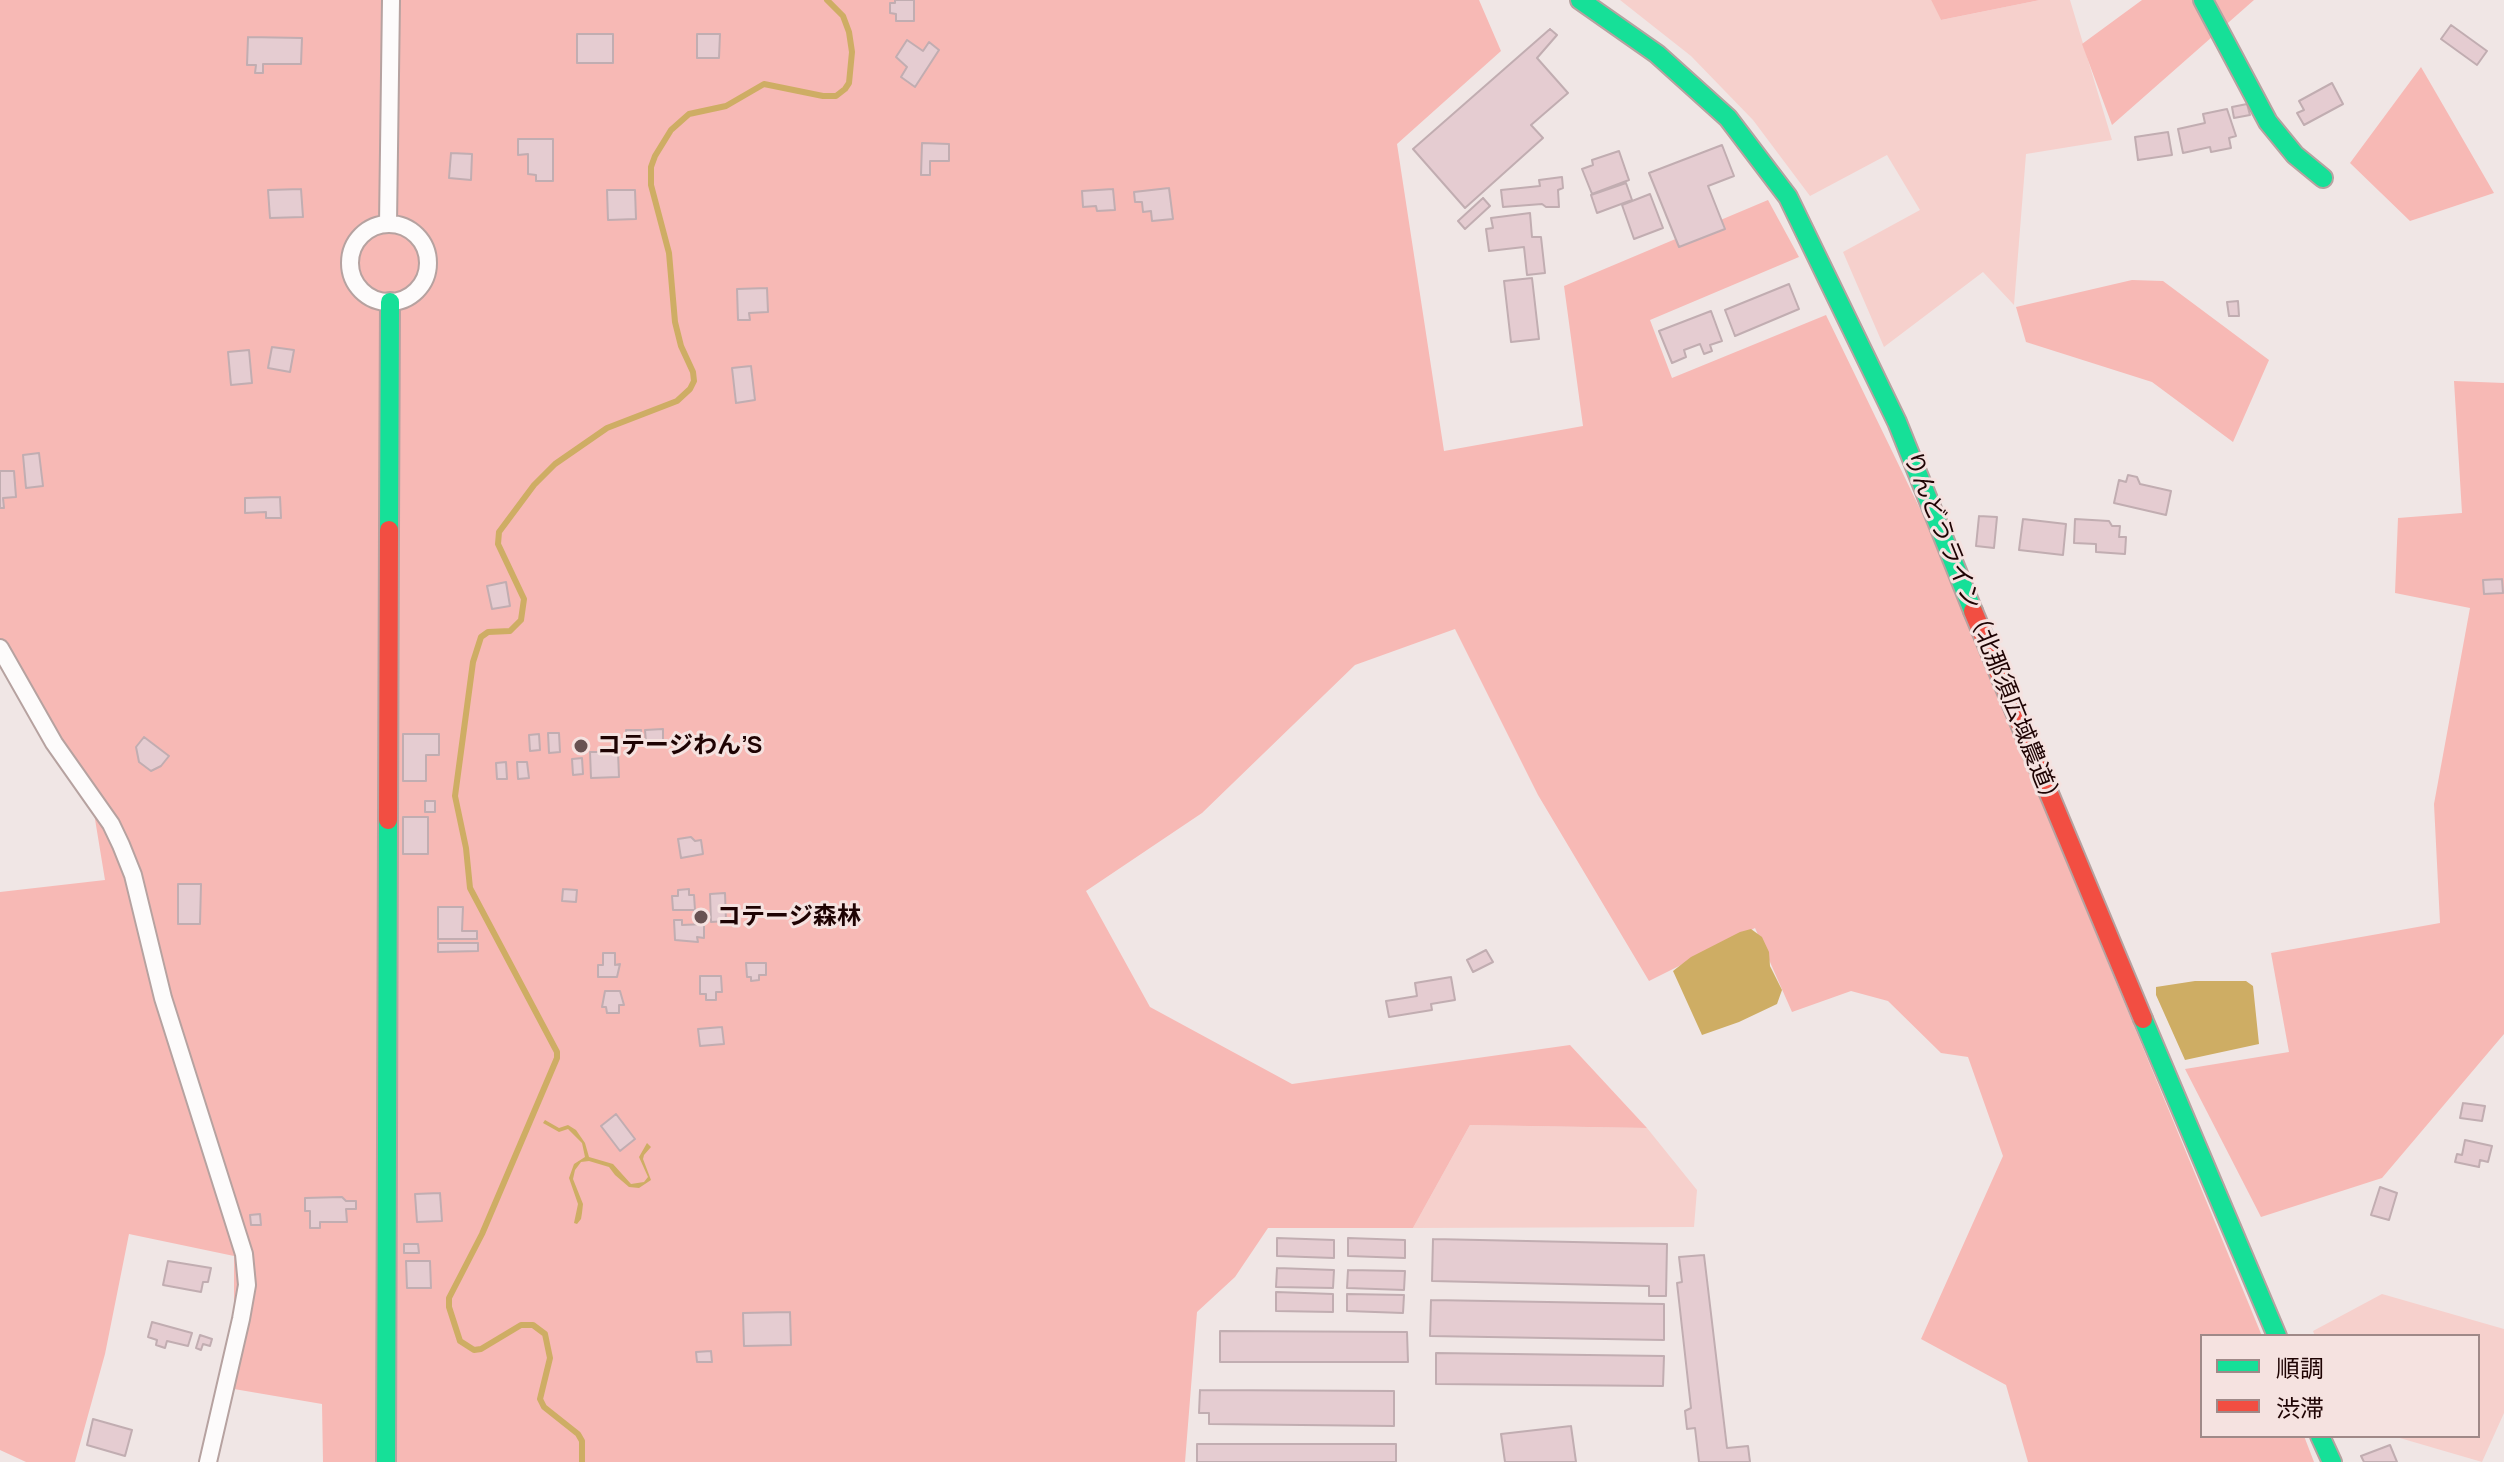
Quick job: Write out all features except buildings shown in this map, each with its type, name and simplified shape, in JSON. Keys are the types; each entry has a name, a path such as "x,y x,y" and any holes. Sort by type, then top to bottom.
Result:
{"street":[{"path":"388,224 391,0"},
{"name":"りんどうライン（北那須広域農道）","path":"1580,0 1657,54 1728,118 1788,197 1897,422 2029,750 2276,1334"},
{"path":"2203,0 2268,122 2295,155 2323,178"},
{"path":"388,224 410,230 419,238 428,263 421,285 413,294 390,302 365,294 356,284 348,260 353,245 361,235 372,227 388,224"},
{"path":"386,1462 390,302"},
{"path":"0,648 54,743 111,824 121,845 133,875 163,998 244,1254 247,1285 208,1462"},
{"path":"2321,1438 2332,1462"}],"shaded area":[{"path":"0,0 1479,0 1501,51 1397,144 1444,451 1583,426 1564,286 1768,200 1799,257 1650,320 1672,378 1826,315 1923,515 2261,1334 2200,1334 2200,1438 2305,1438 2314,1462 2028,1462 2006,1385 1921,1339 2003,1156 1968,1057 1941,1053 1888,1001 1851,991 1792,1012 1755,928 1649,981 1538,795 1455,629 1355,665 1202,813 1086,891 1150,1007 1292,1084 1570,1045 1647,1128 1470,1125 1413,1228 1268,1228 1235,1277 1197,1312 1185,1462 323,1462 322,1404 234,1389 234,1256 129,1234 105,1354 75,1462 26,1462 0,1450 0,892 105,880 94,813 0,658"},
{"path":"1620,0 1931,0 1941,20 2040,0 2070,0 2112,140 2026,154 2014,305 1983,272 1884,347 1843,252 1920,210 1887,155 1810,196 1753,120 1691,56"},
{"path":"1931,0 2040,0 1941,20"},
{"path":"2142,0 2254,0 2112,125 2082,44"},
{"path":"2421,67 2494,193 2410,221 2350,163"},
{"path":"2132,280 2163,281 2269,360 2233,442 2152,382 2026,342 2016,307"},
{"path":"2454,381 2504,383 2504,1034 2382,1178 2261,1217 2185,1069 2289,1052 2271,953 2440,923 2434,804 2470,608 2395,593 2398,518 2462,513"},
{"path":"1751,929 1762,937 1769,952 1770,966 1782,990 1777,1004 1702,1035 1673,971 1691,957"},
{"path":"2195,981 2246,981 2253,986 2259,1044 2185,1060 2156,995 2156,987"},
{"path":"545,1120 559,1128 568,1125 576,1130 585,1143 589,1157 613,1164 631,1184 644,1182 648,1177 639,1157 647,1143 651,1147 643,1159 651,1180 639,1188 629,1187 609,1167 581,1162 573,1179 583,1204 582,1213 577,1224 574,1223 578,1204 569,1178 574,1164 585,1157 582,1143 568,1129 559,1132 543,1123"},
{"path":"1470,1125 1647,1128 1697,1190 1694,1227 1413,1228"},
{"path":"2382,1294 2504,1329 2504,1413 2482,1462 2400,1438 2480,1438 2480,1334 2314,1334 2313,1331"}],"waterway":[{"path":"582,1462 582,1441 578,1434 544,1407 540,1399 550,1358 545,1334 533,1325 521,1325 481,1349 474,1350 460,1341 449,1307 449,1298 482,1234 557,1058 557,1052 470,888 466,848 455,796 473,662 481,637 488,632 510,631 521,620 524,599 498,544 499,532 534,485 555,464 607,428 677,401 694,381 675,322 669,253 651,185 651,167 655,156 671,130 689,114 726,106 764,84 823,96 836,96 845,89 849,83 852,52 849,32 843,16 827,0"}],"traffic: fast":[{"path":"1580,0 1657,54 1728,118 1788,197 1897,422 1973,611"},
{"path":"2203,0 2268,122 2295,155 2323,178"},
{"path":"389,530 390,302"},
{"path":"386,1462 388,820"},
{"path":"2143,1019 2276,1334"},
{"path":"2321,1438 2332,1462"}],"traffic: jam":[{"path":"388,820 389,530"},
{"path":"1973,611 2143,1019"}],"place":[{"name":"コテージわん’S","path":"581,746"},
{"name":"コテージ森林","path":"701,917"}]}
